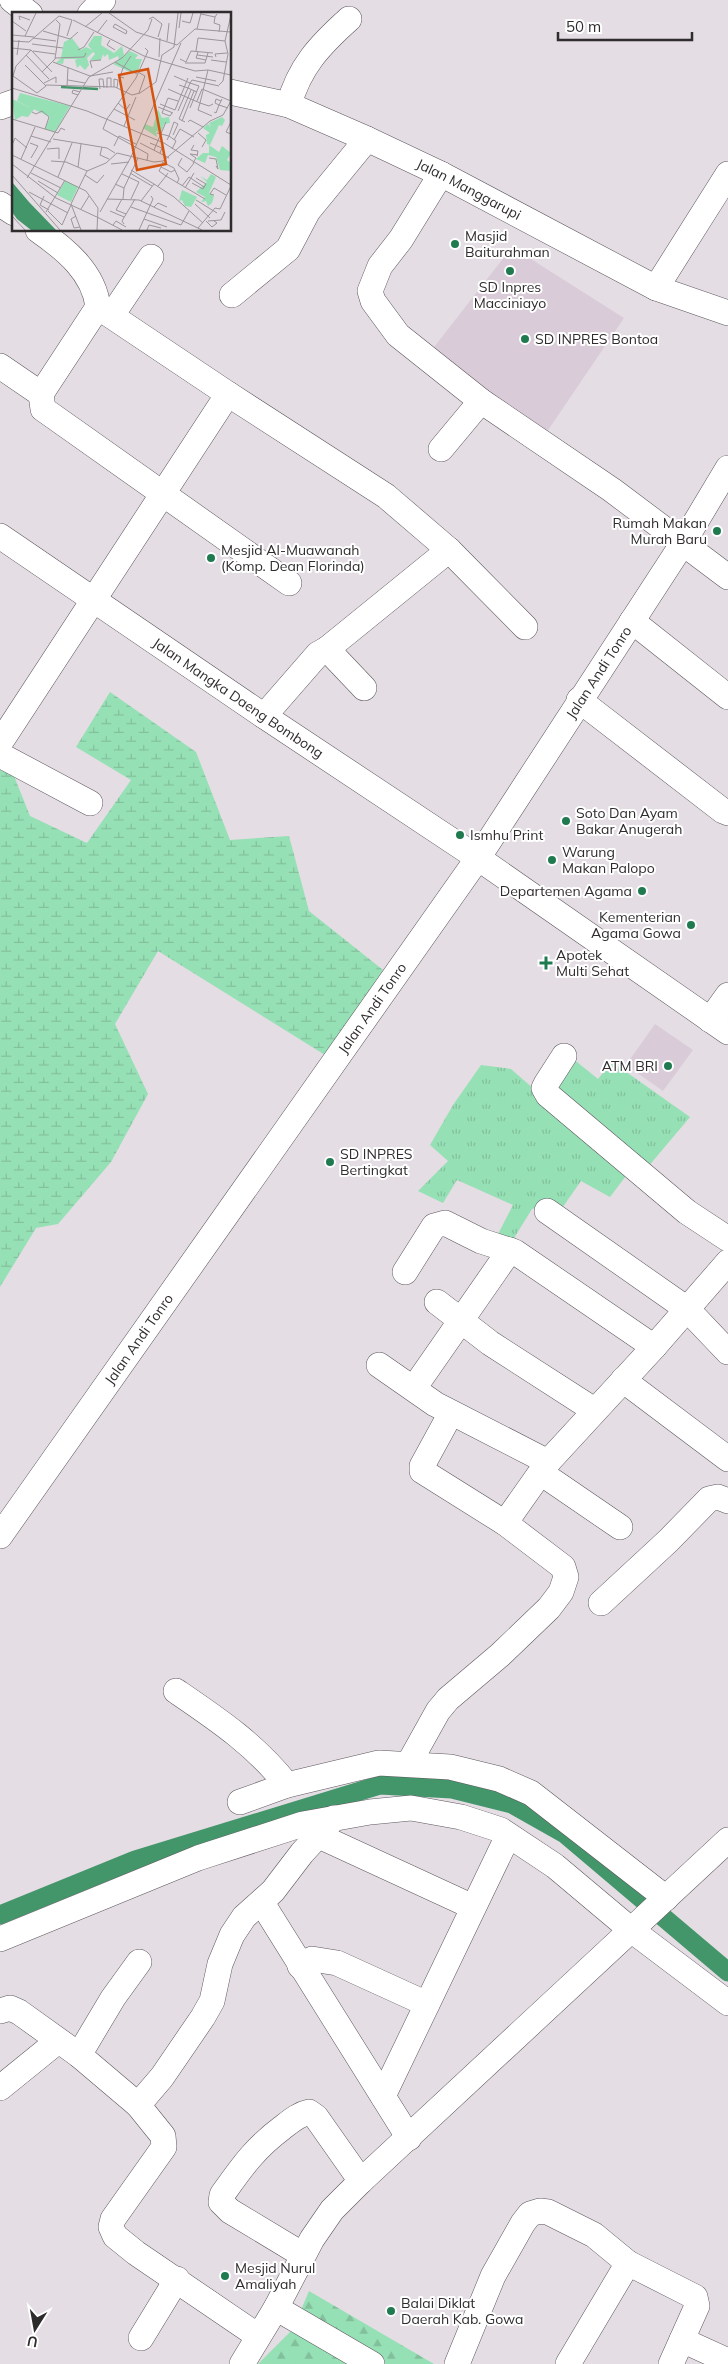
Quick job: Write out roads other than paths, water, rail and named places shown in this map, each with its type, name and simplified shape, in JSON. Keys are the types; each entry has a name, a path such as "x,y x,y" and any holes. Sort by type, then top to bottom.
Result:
{"street":[{"path":"12,0 27,12"},
{"path":"92,12 103,0"},
{"path":"289,105 294,84 303,68 349,19"},
{"name":"Jalan Manggarupi","path":"231,92 289,105 367,139 441,174 656,288 728,312"},
{"path":"0,107 12,103"},
{"path":"232,295 288,249 308,211 367,139"},
{"path":"441,174 401,239 380,266 372,286 371,295 398,335 481,401 612,490 728,578"},
{"path":"656,288 728,174"},
{"path":"0,204 12,212"},
{"path":"39,231 58,244 91,280 105,311 228,394 386,496 449,550 526,627"},
{"path":"151,257 105,311 41,394 43,409 289,583"},
{"path":"0,366 41,394"},
{"path":"0,743 228,394"},
{"path":"441,449 481,401"},
{"name":"Jalan Andi Tonro","path":"0,1536 478,858 579,700 683,543 728,468"},
{"name":"Jalan Mangka Daeng Bombong","path":"0,536 264,716 478,858 719,1026"},
{"path":"264,716 318,654 327,649 449,550"},
{"path":"632,621 728,697"},
{"path":"327,649 364,688"},
{"path":"579,700 728,813"},
{"path":"0,755 90,803"},
{"path":"719,1026 728,995"},
{"path":"564,1056 544,1088 548,1094 687,1212 728,1239"},
{"path":"547,1211 687,1309 728,1352"},
{"path":"405,1272 434,1226 442,1222 481,1241 510,1250 654,1347"},
{"path":"414,1388 510,1250"},
{"path":"505,1523 544,1467 594,1410 654,1347 728,1262"},
{"path":"437,1302 490,1343 594,1410"},
{"path":"379,1365 434,1404 544,1467 620,1527"},
{"path":"623,1380 728,1459"},
{"path":"409,1764 438,1711 448,1699 500,1654 548,1608 566,1584 566,1572 563,1567 505,1523 422,1471 422,1466 452,1413"},
{"path":"601,1603 676,1534 708,1499 718,1497 728,1501"},
{"path":"176,1691 262,1754 287,1785"},
{"path":"240,1802 287,1785 380,1763 450,1767 499,1779 531,1793 663,1901"},
{"path":"0,1939 198,1858 303,1824 327,1827 410,1808 462,1817 501,1830 555,1866 635,1926 728,2003"},
{"path":"138,2105 162,2077 204,2017 212,2001 220,1964 232,1935 244,1917 274,1891 302,1853 327,1827"},
{"path":"327,1827 473,1907"},
{"path":"383,2096 506,1840"},
{"path":"242,2364 276,2308 303,2255 332,2210 728,1840"},
{"path":"262,1903 410,2138"},
{"path":"300,1966 312,1959 330,1961 427,2004"},
{"path":"79,2055 113,1998 139,1962"},
{"path":"0,2011 10,2008 19,2012 79,2055 138,2105 163,2136 164,2147 113,2219 111,2227 115,2236 136,2253 177,2279 258,2336"},
{"path":"0,2088 58,2041"},
{"path":"303,2255 230,2211 221,2202 222,2195 249,2157 260,2146 299,2116 310,2112 316,2117 361,2181"},
{"path":"458,2364 493,2276 530,2214 540,2210 594,2235 628,2263 695,2296 697,2306 671,2364"},
{"path":"568,2364 628,2263"},
{"path":"141,2338 177,2279"},
{"path":"276,2308 372,2364"},
{"path":"682,2340 727,2357"}],"waterway":[{"path":"0,1915 135,1860 380,1785 452,1789 512,1804 565,1834 728,1972"}],"place":[{"name":"Masjid Baiturahman","path":"455,244"},
{"name":"SD Inpres Macciniayo","path":"510,271"},
{"name":"SD INPRES Bontoa","path":"525,339"},
{"name":"Rumah Makan Murah Baru","path":"717,531"},
{"name":"Mesjid Al-Muawanah (Komp. Dean Florinda)","path":"211,558"},
{"name":"Soto Dan Ayam Bakar Anugerah","path":"566,821"},
{"name":"Ismhu Print","path":"460,835"},
{"name":"Warung Makan Palopo","path":"552,860"},
{"name":"Departemen Agama","path":"642,891"},
{"name":"Kementerian Agama Gowa","path":"691,925"},
{"name":"Apotek Multi Sehat","path":"546,963"},
{"name":"ATM BRI","path":"668,1066"},
{"name":"SD INPRES Bertingkat","path":"330,1162"},
{"name":"Mesjid Nurul Amaliyah","path":"225,2276"},
{"name":"Balai Diklat Daerah Kab. Gowa","path":"391,2311"}]}
